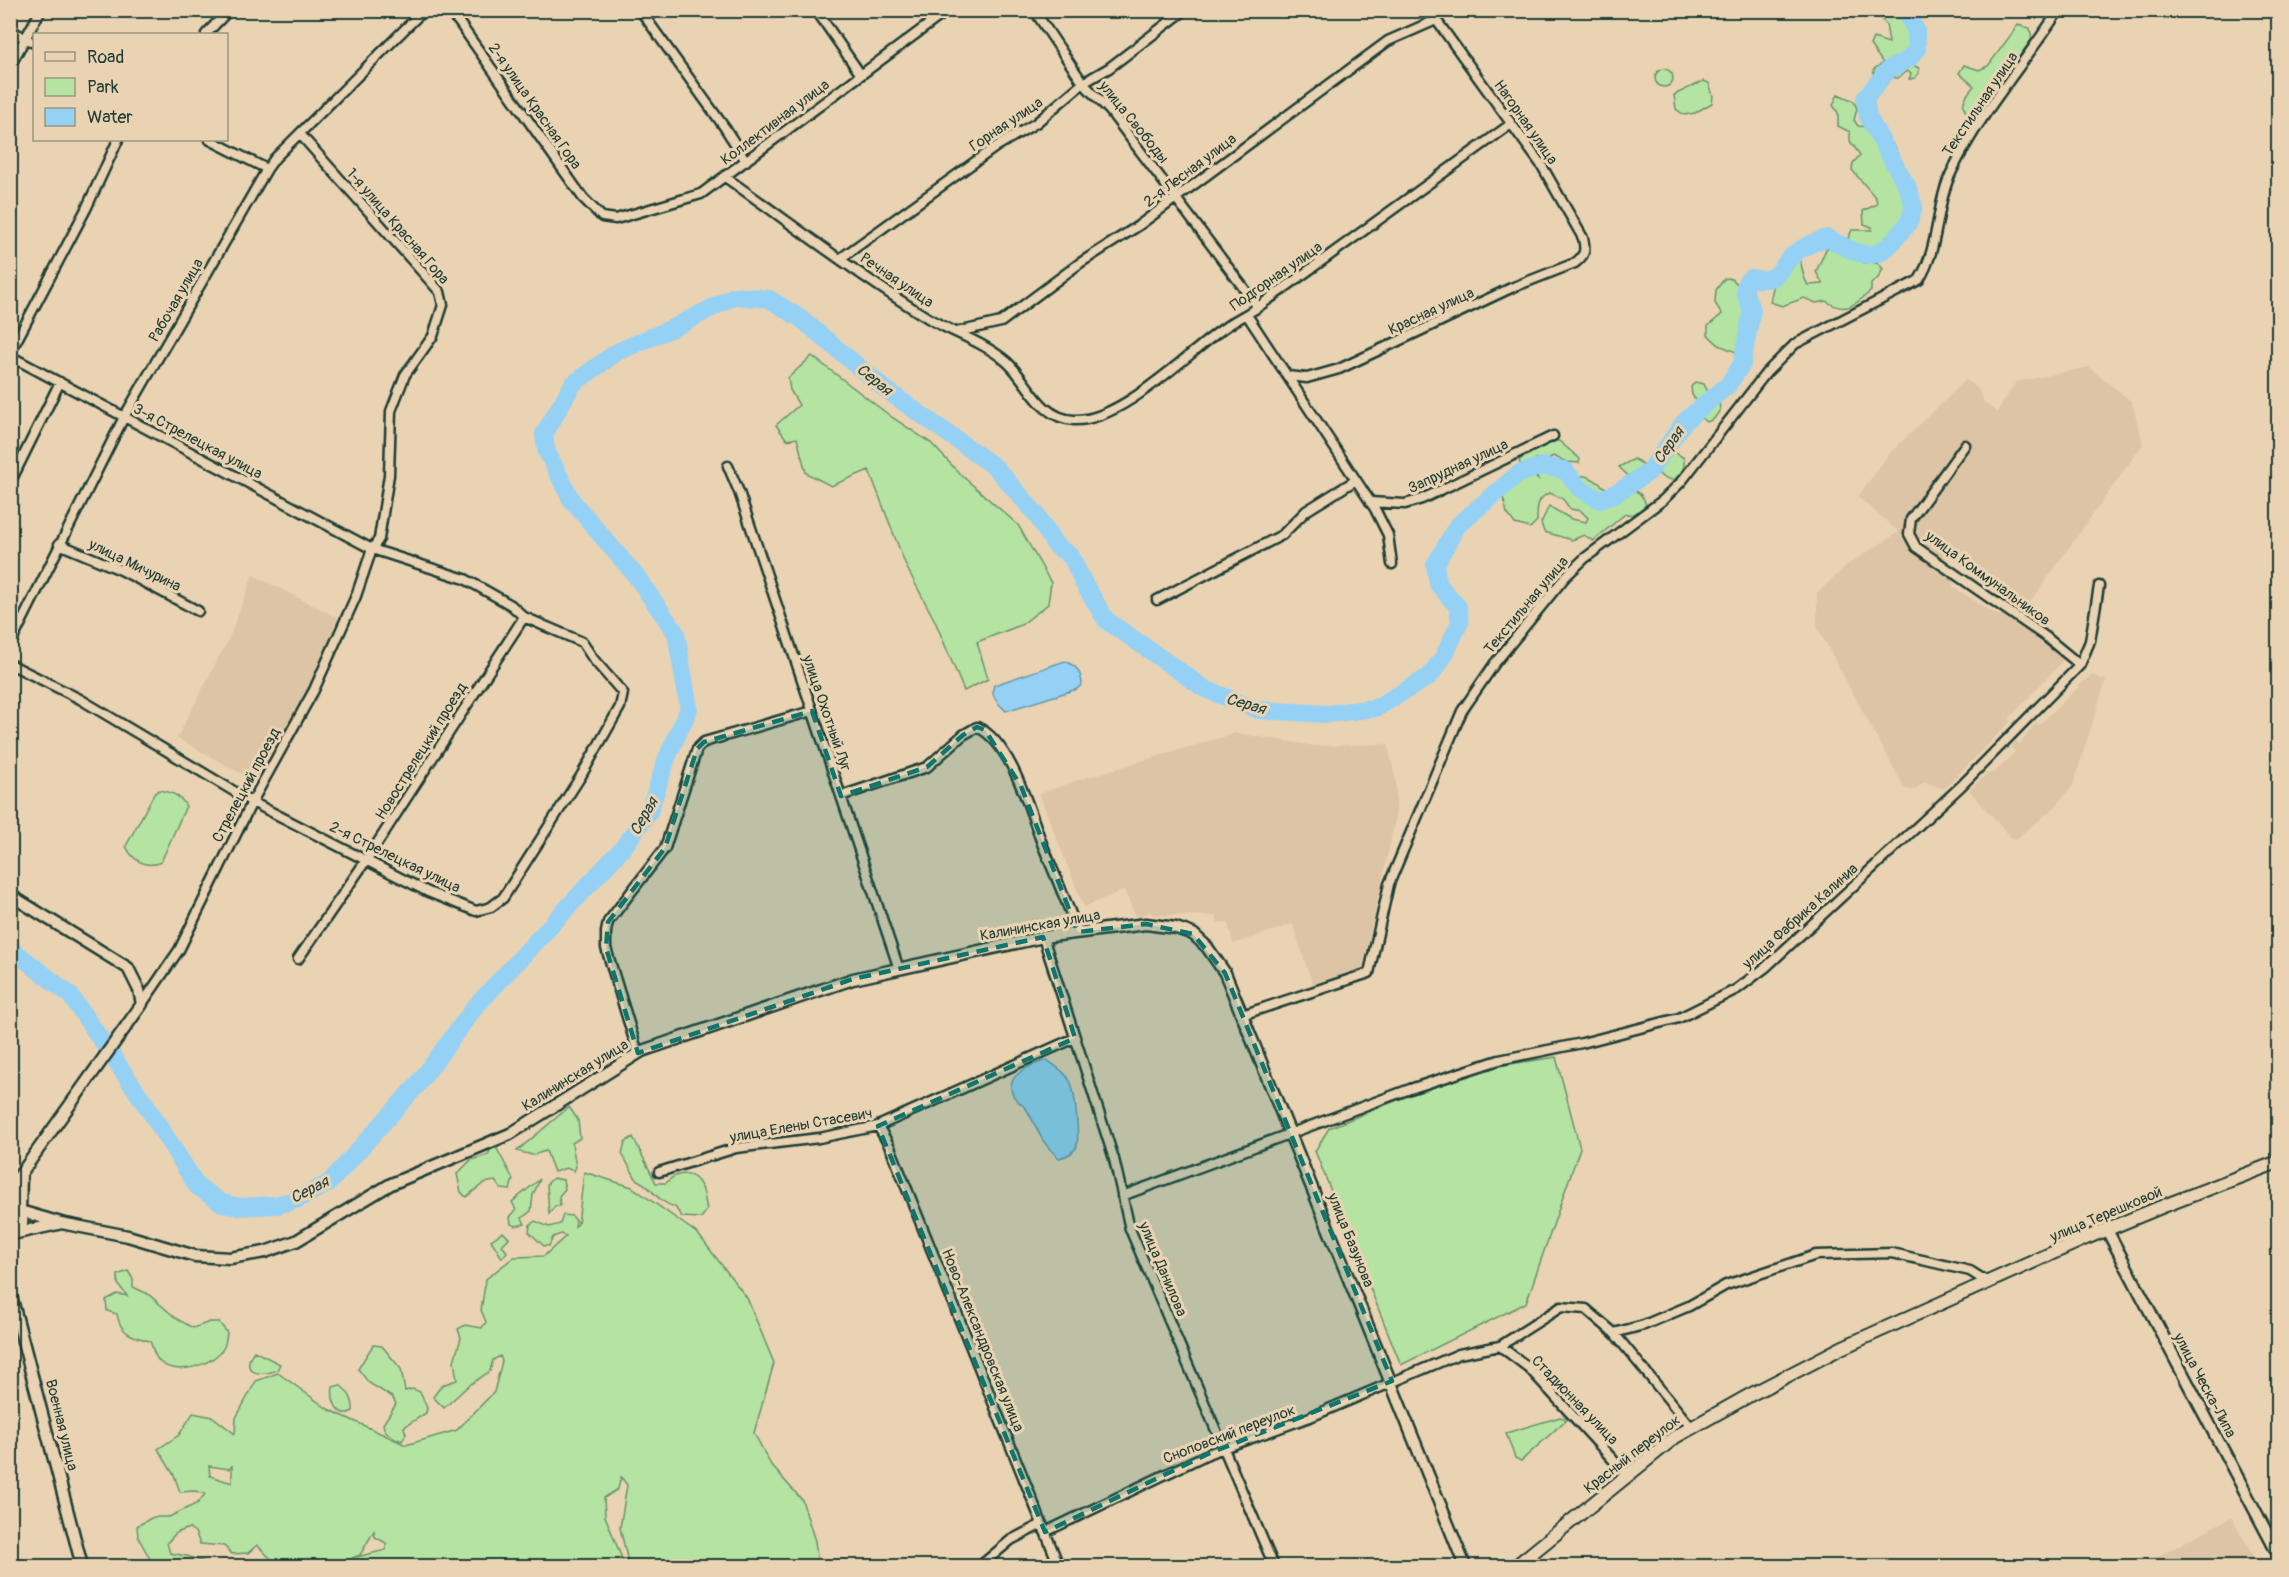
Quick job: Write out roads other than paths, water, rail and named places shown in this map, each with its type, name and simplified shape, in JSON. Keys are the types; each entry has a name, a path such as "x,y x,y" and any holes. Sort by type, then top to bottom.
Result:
{"main road":[{"name":"улица Терешковой","path":"1949,1300 2108,1230 2278,1162"},
{"name":"Красный переулок","path":"1516,1566 1691,1427 1841,1348 1949,1300"}],"street":[{"path":"10,66 41,10"},
{"path":"207,33 230,10"},
{"name":"Рабочая улица","path":"10,645 124,417 267,169 424,10"},
{"name":"2-я улица Красная Гора","path":"446,10 458,21 583,198 602,217"},
{"path":"640,10 726,128 746,161"},
{"path":"816,10 861,75"},
{"name":"Коллективная улица","path":"602,217 616,219 701,194 948,10"},
{"name":"улица Свободы","path":"1034,10 1083,82 1110,111 1258,307"},
{"name":"Горная улица","path":"841,258 988,152 1036,123 1083,82 1109,68 1185,10"},
{"name":"Нагорная улица","path":"1429,10 1542,166 1584,238 1586,248 1583,257"},
{"name":"Текстильная улица","path":"1242,1015 1369,973 1389,884 1462,711 1495,663 1566,576 1585,558 1663,500 1681,482 1766,372 1795,344 1919,280 1930,260 1943,196 1951,172 1969,139 2059,10"},
{"name":"2-я Лесная улица","path":"957,332 1001,322 1034,300 1080,262 1138,226 1388,41 1436,20"},
{"path":"10,30 33,42"},
{"name":"Подгорная улица","path":"1047,410 1072,420 1095,417 1131,398 1183,362 1227,326 1258,307 1511,124"},
{"name":"1-я улица Красная Гора","path":"300,134 440,292 443,305 433,336 405,375 391,411 389,475 379,539 372,549"},
{"path":"10,354 86,209 118,141"},
{"path":"212,141 267,169"},
{"name":"Речная улица","path":"725,177 929,318 957,332 1007,363 1030,394 1047,410"},
{"name":"Красная улица","path":"1287,376 1306,378 1339,369 1511,288 1575,263 1583,257"},
{"path":"1246,315 1371,502 1388,535 1392,564"},
{"name":"3-я Стрелецкая улица","path":"10,354 372,549 465,579 511,605 524,617 582,642"},
{"path":"10,483 60,382"},
{"name":"Запрудная улица","path":"1371,502 1405,504 1422,499 1553,436"},
{"name":"улица Коммунальников","path":"1965,445 1911,519 1909,534 1917,547 2046,636 2080,664"},
{"name":"улица Охотный Луг","path":"728,466 899,969"},
{"path":"1157,600 1282,535 1306,511 1356,480"},
{"name":"улица Мичурина","path":"59,544 121,570 198,611"},
{"name":"Стрелецкий проезд","path":"10,1189 85,1088 179,950 252,802 314,690 356,596 372,549"},
{"name":"улица Фабрика Калиниа","path":"1122,1196 1410,1089 1499,1060 1582,1043 1679,1018 1737,989 1766,967 1961,786 2080,664 2090,640 2099,586"},
{"name":"Новострелецкий проезд","path":"298,959 367,859 524,617"},
{"name":"2-я Стрелецкая улица","path":"10,664 80,699 252,802 428,892 476,911 491,907 502,898 581,776 620,707 623,693 594,660 582,642"},
{"path":"638,1053 606,948 608,922 665,848 697,749 704,742 812,711"},
{"path":"841,796 927,767 963,735 977,727 985,730 1004,753 1021,786 1078,932"},
{"path":"10,895 128,968 140,990 142,1004"},
{"name":"Калининская улица","path":"15,1208 61,1223 128,1236 195,1256 230,1258 265,1252 296,1241 391,1184 510,1134 638,1053 854,980 1044,937 1146,924 1176,928 1193,934"},
{"name":"улица Базунова","path":"1193,934 1207,946 1225,973 1465,1566"},
{"name":"улица Данилова","path":"1044,937 1114,1159 1130,1229 1274,1566"},
{"name":"улица Елены Стасевич","path":"659,1172 736,1148 819,1138 878,1126 1075,1038"},
{"name":"Ново-Александровская улица","path":"878,1126 890,1148 1059,1566"},
{"path":"14,1235 22,1223 15,1208 21,1176"},
{"path":"14,1235 61,1223"},
{"name":"улица Ческа-Липа","path":"2108,1230 2278,1554"},
{"path":"1614,1333 1644,1325 1689,1306 1726,1285 1816,1255 1892,1253 1970,1271 1989,1283"},
{"name":"Военная улица","path":"10,1292 82,1566"},
{"path":"1500,1346 1561,1307 1586,1309 1614,1333 1691,1427"},
{"name":"Сноповский переулок","path":"980,1566 1011,1540 1144,1483 1310,1417 1459,1354 1500,1346"},
{"name":"Стадионная улица","path":"1500,1346 1529,1368 1628,1475"}],"water":[{"path":"1065,661 1079,672 1082,684 1077,689 1006,711 996,700 993,693 994,685"},
{"path":"1047,1060 1069,1079 1075,1104 1077,1145 1073,1152 1059,1158 1043,1141 1027,1110 1014,1097 1011,1088 1012,1082 1021,1072 1034,1064"}],"waterway":[{"name":"Серая","path":"10,948 70,995 146,1105 197,1186 222,1203 239,1207 277,1205 298,1199 329,1183 418,1084 475,1007 622,849 649,812 667,758 689,709 676,633 636,576 572,501 546,450 544,434 573,384 617,352 677,326 735,296 769,299 800,318 885,389 995,467 1036,514 1055,545 1071,556 1083,582 1106,620 1205,689 1258,710 1327,714 1376,708 1430,676 1444,656 1460,622 1458,607 1438,584 1435,565 1457,526 1518,474 1543,466 1565,470 1579,488 1600,500 1618,492 1649,472 1685,421 1728,385 1742,364 1752,310 1745,293 1747,281 1752,278 1773,277 1797,252 1827,238 1866,255 1879,253 1888,247 1908,224 1914,207 1908,188 1868,117 1865,98 1888,70 1909,59 1917,49 1916,30 1904,10"}]}
